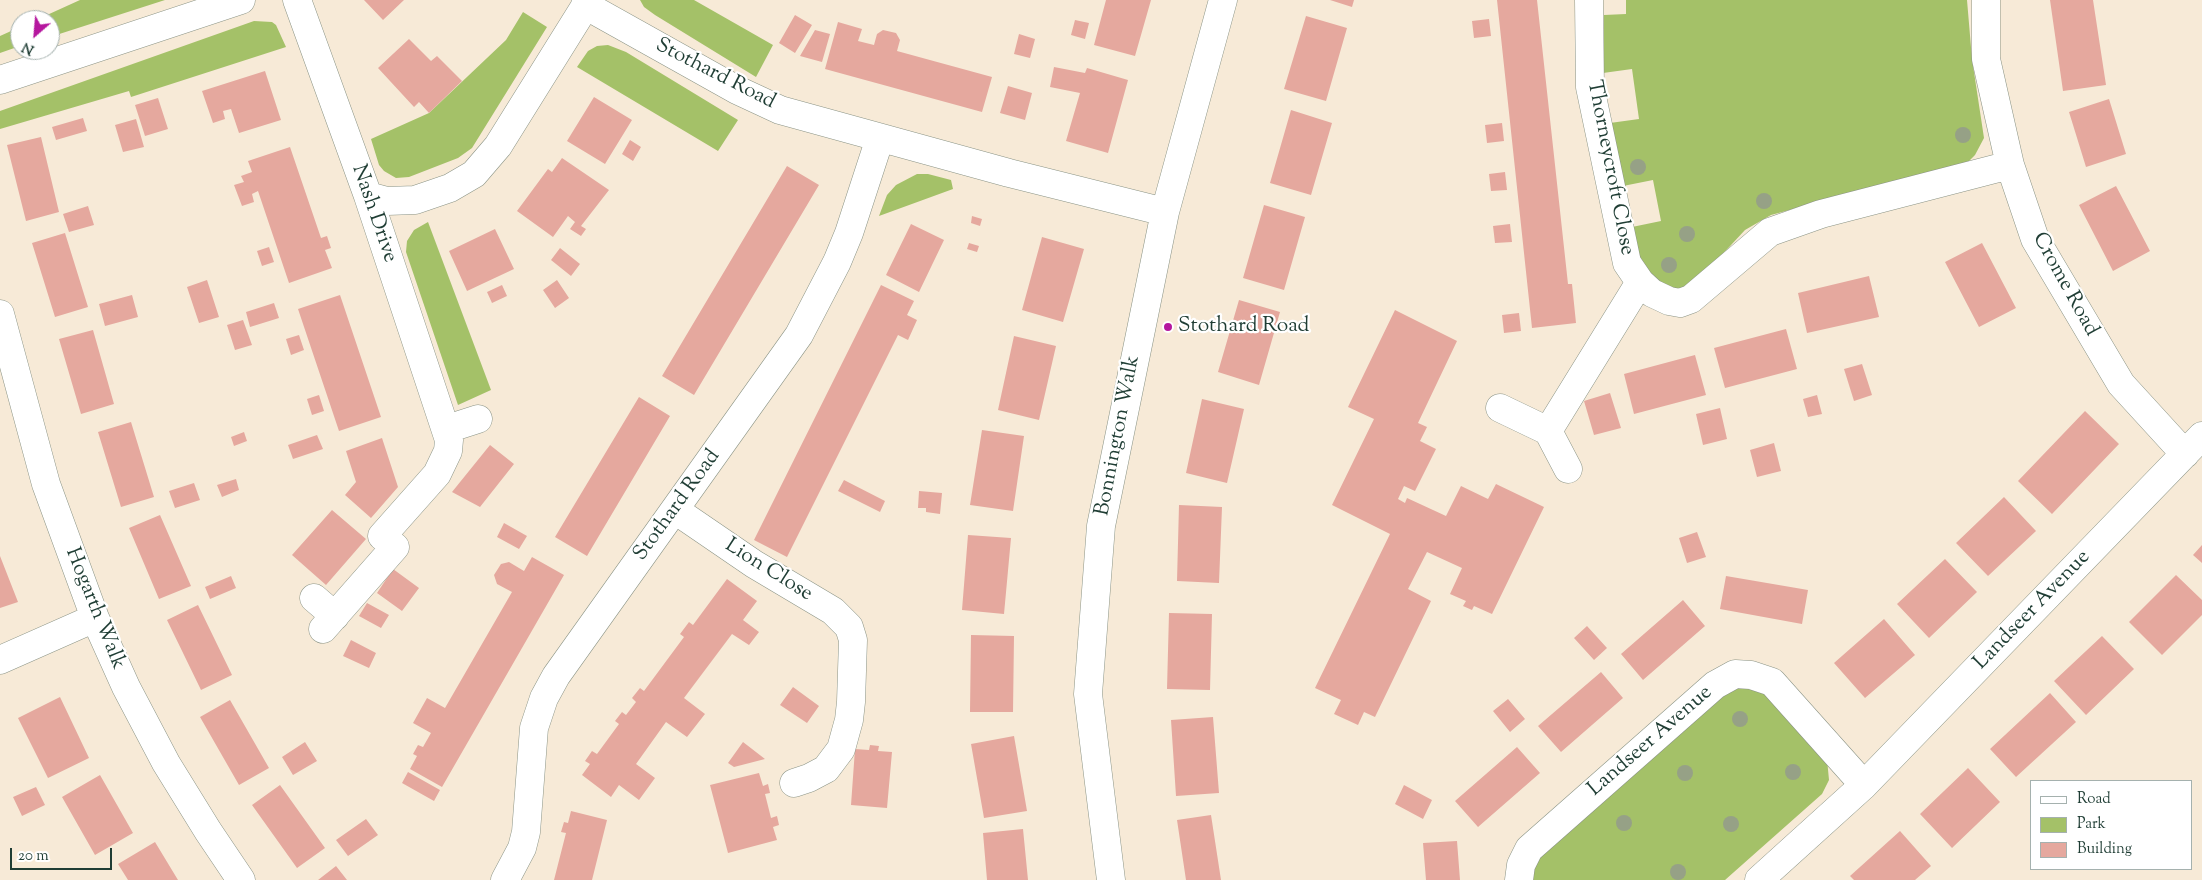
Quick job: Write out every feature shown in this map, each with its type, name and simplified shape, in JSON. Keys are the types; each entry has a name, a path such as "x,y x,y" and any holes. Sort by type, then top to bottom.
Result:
{"street":[{"path":"0,80 241,0"},
{"name":"Nash Drive","path":"296,0 368,196 445,422 448,451 437,474 378,533 395,547 329,622 314,598"},
{"name":"Bonnington Walk","path":"1112,880 1088,694 1101,526 1165,212 1223,0"},
{"name":"Thorneycroft Close","path":"1589,0 1590,86 1627,263 1640,282 1652,293 1669,301 1680,303 1691,299 1716,280 1770,232 1821,214 2010,165"},
{"name":"Crome Road","path":"1986,0 1986,59 2010,165 2036,239 2121,384 2194,444"},
{"path":"368,196 387,201 415,200 442,192 474,174 498,146 587,3"},
{"name":"Stothard Road","path":"587,3 761,102 780,110 1165,212"},
{"name":"Stothard Road","path":"505,880 522,848 526,832 534,728 541,703 556,676 773,373 803,327 837,262 849,233 880,138"},
{"path":"1548,431 1640,282"},
{"name":"Hogarth Walk","path":"0,314 46,484 95,618 134,702 166,763 208,831 242,880"},
{"path":"1500,408 1548,431 1568,469"},
{"path":"445,422 478,419"},
{"name":"Landseer Avenue","path":"1759,880 1864,785 2194,444"},
{"name":"Lion Close","path":"675,510 754,564 839,616 862,635 850,711 841,749 826,769 794,783"},
{"path":"0,660 95,618"},
{"name":"Landseer Avenue","path":"1519,880 1521,865 1529,848 1715,685 1736,674 1752,675 1772,682 1864,785"}],"green space":[{"path":"80,0 165,0 60,34 60,10 58,10"},
{"path":"640,0 694,0 773,45 756,77 655,15 644,7"},
{"path":"1626,0 1967,0 1972,59 1984,138 1975,155 1968,162 1771,215 1745,230 1691,288 1681,292 1655,281 1640,257 1632,227 1661,221 1653,180 1623,186 1610,123 1639,119 1632,69 1603,73 1604,15 1626,14"},
{"path":"523,12 547,27 472,148 458,158 409,177 396,178 384,171 379,165 371,139 429,113 506,40"},
{"path":"254,21 272,22 276,25 286,47 131,97 129,91 0,129 0,111"},
{"path":"10,32 10,50 0,53 0,36"},
{"path":"608,45 626,52 738,120 718,151 577,67 588,51 597,46"},
{"path":"917,174 928,174 951,180 953,189 879,216 887,195 896,185"},
{"path":"428,222 491,390 458,405 406,252 407,241 414,230"},
{"path":"1732,681 1758,686 1827,759 1829,780 1822,794 1725,880 1530,880 1533,858"}],"building":[{"path":"364,0 404,0 383,20"},
{"path":"1106,0 1151,0 1135,56 1094,45"},
{"path":"1330,0 1354,0 1352,7"},
{"path":"1497,0 1537,0 1568,284 1572,284 1576,323 1532,328"},
{"path":"2050,0 2093,0 2106,85 2063,91"},
{"path":"795,15 812,25 795,53 779,43"},
{"path":"1306,16 1347,28 1326,101 1284,89"},
{"path":"1489,19 1491,36 1474,38 1472,21"},
{"path":"1075,20 1089,23 1085,39 1071,35"},
{"path":"838,22 862,29 858,41 874,45 877,34 883,30 896,33 900,40 897,51 992,77 982,112 825,69"},
{"path":"815,30 830,34 822,62 800,56"},
{"path":"1019,34 1035,39 1030,58 1014,54"},
{"path":"409,39 431,61 437,56 462,81 429,113 419,102 414,107 378,68"},
{"path":"1054,67 1085,73 1087,68 1128,80 1108,153 1066,141 1080,93 1050,87"},
{"path":"265,71 281,120 239,133 231,109 223,111 225,119 213,123 202,91"},
{"path":"1008,86 1032,93 1025,120 1000,113"},
{"path":"594,97 632,120 605,164 567,141"},
{"path":"158,98 168,129 145,136 135,105"},
{"path":"2109,99 2126,154 2086,167 2069,112"},
{"path":"1291,110 1332,123 1311,195 1270,183"},
{"path":"83,118 87,131 56,140 52,127"},
{"path":"136,119 144,147 123,152 115,125"},
{"path":"1502,123 1504,141 1487,143 1485,125"},
{"path":"41,137 59,212 26,221 7,145"},
{"path":"630,140 641,147 633,161 622,154"},
{"path":"290,147 321,238 327,236 331,248 325,250 332,268 289,283 258,191 252,194 254,202 242,206 234,185 244,182 241,176 252,172 248,161"},
{"path":"562,158 609,190 581,226 586,229 581,236 570,229 575,222 568,216 553,237 517,211 548,169 552,172"},
{"path":"787,166 819,185 694,395 662,376"},
{"path":"1505,172 1507,190 1491,191 1489,174"},
{"path":"2116,186 2150,251 2113,271 2079,205"},
{"path":"1264,205 1305,217 1284,290 1243,278"},
{"path":"88,206 94,225 69,232 63,214"},
{"path":"972,216 982,219 980,226 971,223"},
{"path":"911,224 944,240 919,292 886,275"},
{"path":"1510,224 1512,242 1495,243 1493,226"},
{"path":"495,229 514,269 467,291 449,251"},
{"path":"65,233 88,307 55,317 32,243"},
{"path":"1042,237 1084,249 1063,322 1022,310"},
{"path":"969,243 979,246 977,252 967,249"},
{"path":"1982,243 2016,308 1979,327 1945,262"},
{"path":"269,247 274,262 262,266 257,251"},
{"path":"560,248 580,264 571,276 551,260"},
{"path":"1869,276 1879,317 1807,333 1798,293"},
{"path":"207,280 219,317 199,323 187,287"},
{"path":"557,280 569,298 555,308 543,290"},
{"path":"502,285 507,296 492,303 487,292"},
{"path":"881,285 914,301 907,315 917,320 908,340 898,335 787,557 754,540"},
{"path":"132,295 138,317 105,326 99,304"},
{"path":"340,295 381,417 339,431 298,309"},
{"path":"1239,300 1280,312 1259,385 1218,372"},
{"path":"274,303 279,318 250,327 246,312"},
{"path":"1395,310 1457,341 1418,423 1427,427 1420,441 1436,449 1415,491 1404,486 1398,499 1405,503 1407,498 1446,516 1461,486 1488,499 1496,484 1544,507 1492,614 1474,606 1472,610 1463,606 1466,601 1450,594 1462,568 1427,552 1408,589 1431,601 1375,717 1364,712 1358,725 1334,714 1341,700 1315,688 1390,534 1332,505 1374,419 1348,407"},
{"path":"1519,313 1521,331 1504,333 1502,315"},
{"path":"243,320 252,345 235,350 227,325"},
{"path":"1786,329 1797,369 1725,388 1714,348"},
{"path":"93,330 114,404 81,414 59,339"},
{"path":"299,335 304,350 291,355 286,339"},
{"path":"1014,336 1056,346 1039,420 998,410"},
{"path":"1695,355 1706,395 1634,414 1624,374"},
{"path":"1862,364 1872,395 1854,401 1844,369"},
{"path":"1610,393 1621,428 1594,435 1584,401"},
{"path":"319,395 324,411 312,415 307,399"},
{"path":"1817,395 1822,414 1808,417 1803,399"},
{"path":"639,397 670,416 587,556 555,537"},
{"path":"1202,399 1244,409 1227,483 1186,473"},
{"path":"1720,408 1727,439 1703,445 1696,414"},
{"path":"2085,411 2119,444 2052,514 2018,481"},
{"path":"131,422 154,497 121,507 98,432"},
{"path":"982,430 1024,436 1013,511 970,505"},
{"path":"244,432 247,441 234,446 231,437"},
{"path":"317,435 323,449 293,459 288,445"},
{"path":"382,438 398,487 371,518 345,495 356,482 346,451"},
{"path":"1774,443 1781,471 1757,477 1750,450"},
{"path":"490,445 514,464 480,507 452,492"},
{"path":"236,479 239,490 222,497 217,485"},
{"path":"844,480 885,501 880,512 838,491"},
{"path":"194,483 200,500 175,508 169,491"},
{"path":"919,491 942,493 940,514 926,512 926,508 918,508"},
{"path":"2004,497 2036,531 1988,576 1956,543"},
{"path":"1179,505 1222,507 1219,583 1177,581"},
{"path":"332,510 366,539 326,585 292,555"},
{"path":"160,515 191,586 159,599 129,528"},
{"path":"504,523 527,536 519,549 497,537"},
{"path":"1697,532 1706,557 1687,563 1679,538"},
{"path":"968,535 1011,538 1004,614 962,610"},
{"path":"2202,545 2202,563 2193,555"},
{"path":"0,556 18,602 0,608"},
{"path":"532,557 564,575 442,787 410,769 417,756 413,754 418,745 423,747 431,733 413,723 427,698 445,708 512,592 497,584 494,575 501,564 509,562 524,571"},
{"path":"1945,559 1977,592 1929,638 1897,604"},
{"path":"393,569 419,588 402,611 377,593"},
{"path":"2176,575 2202,600 2202,615 2162,655 2129,622"},
{"path":"231,576 236,588 210,599 205,587"},
{"path":"1726,576 1808,590 1802,624 1720,609"},
{"path":"727,579 757,601 743,620 759,632 749,645 732,634 684,698 705,714 687,737 666,722 636,764 655,778 639,800 619,785 611,797 582,775 590,764 585,761 592,751 597,754 619,724 615,721 622,712 626,715 636,702 632,698 640,688 644,691 684,637 680,634 689,622 693,625"},
{"path":"1683,600 1705,626 1643,680 1621,654"},
{"path":"367,603 389,615 381,628 359,616"},
{"path":"198,605 232,675 201,690 167,620"},
{"path":"1169,613 1212,614 1210,690 1167,689"},
{"path":"1884,619 1915,655 1865,698 1834,663"},
{"path":"1587,626 1607,648 1594,660 1574,638"},
{"path":"971,635 1014,636 1013,712 970,712"},
{"path":"2102,636 2134,669 2086,715 2054,681"},
{"path":"351,640 376,653 369,668 343,656"},
{"path":"1601,672 1623,698 1561,752 1538,726"},
{"path":"793,687 819,706 807,723 780,705"},
{"path":"2050,693 2076,722 2016,777 1990,749"},
{"path":"60,697 89,758 48,778 18,718"},
{"path":"1508,699 1525,719 1510,732 1493,711"},
{"path":"230,700 269,768 239,785 200,717"},
{"path":"1213,717 1219,793 1176,796 1171,720"},
{"path":"1014,736 1027,811 984,818 971,744"},
{"path":"305,742 317,761 293,775 282,757"},
{"path":"743,742 765,759 734,767 728,763"},
{"path":"870,745 879,746 878,751 892,752 887,808 851,805 855,749 869,750"},
{"path":"1517,747 1540,773 1478,827 1455,801"},
{"path":"1968,768 2000,802 1952,848 1920,814"},
{"path":"408,772 440,790 434,801 402,783"},
{"path":"759,773 763,786 768,784 770,793 765,794 771,818 777,816 779,825 773,827 777,840 728,853 710,785"},
{"path":"100,775 133,833 95,855 62,797"},
{"path":"280,785 325,848 297,868 252,805"},
{"path":"1404,785 1432,800 1423,819 1395,804"},
{"path":"36,787 45,805 22,816 13,797"},
{"path":"571,811 607,820 592,880 554,880 566,833 561,832 564,822 568,823"},
{"path":"1211,815 1221,880 1186,880 1177,820"},
{"path":"366,819 378,835 348,856 336,840"},
{"path":"1023,829 1028,880 987,880 983,833"},
{"path":"1900,831 1931,866 1915,880 1854,880 1850,876"},
{"path":"1457,841 1460,880 1426,880 1423,843"},
{"path":"155,842 178,880 128,880 118,864"},
{"path":"336,866 347,880 318,880"}],"place":[{"name":"Stothard Road","path":"1168,327"}]}
